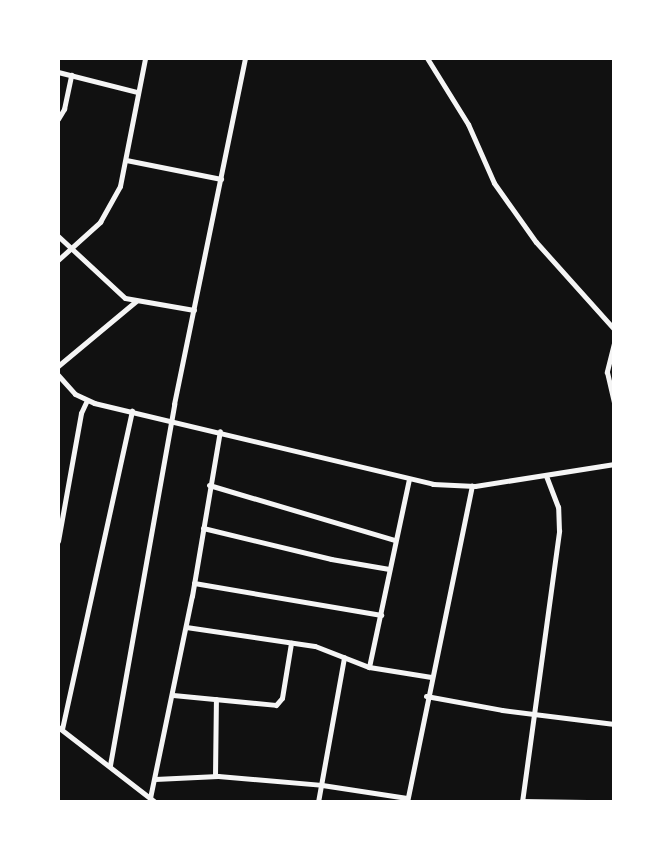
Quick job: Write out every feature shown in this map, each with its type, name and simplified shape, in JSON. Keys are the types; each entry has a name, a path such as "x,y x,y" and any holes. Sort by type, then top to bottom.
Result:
{"street":[{"path":"58,260 100,222 120,186 145,58"},
{"path":"110,765 174,404 245,58"},
{"path":"427,58 468,124 494,183 536,242 614,329"},
{"path":"58,72 137,92"},
{"path":"58,119 64,109 71,75"},
{"path":"126,160 221,179"},
{"path":"58,236 125,298 194,310"},
{"path":"58,366 137,300"},
{"path":"614,343 607,372 614,403"},
{"path":"58,375 75,394 87,400 433,484 472,486 614,464"},
{"path":"58,541 81,413 87,400"},
{"path":"132,411 60,728 153,800"},
{"path":"153,800 220,431"},
{"path":"546,475 558,507 559,531 522,802 587,802"},
{"path":"369,667 409,479"},
{"path":"209,485 395,540"},
{"path":"155,779 215,776 322,785 407,800 426,696 472,486"},
{"path":"203,528 331,559 389,569"},
{"path":"194,583 381,615"},
{"path":"186,627 315,646 369,667 431,677"},
{"path":"173,695 276,705 282,698 291,643"},
{"path":"318,802 344,657"},
{"path":"426,696 614,724"},
{"path":"215,776 216,699"}]}
